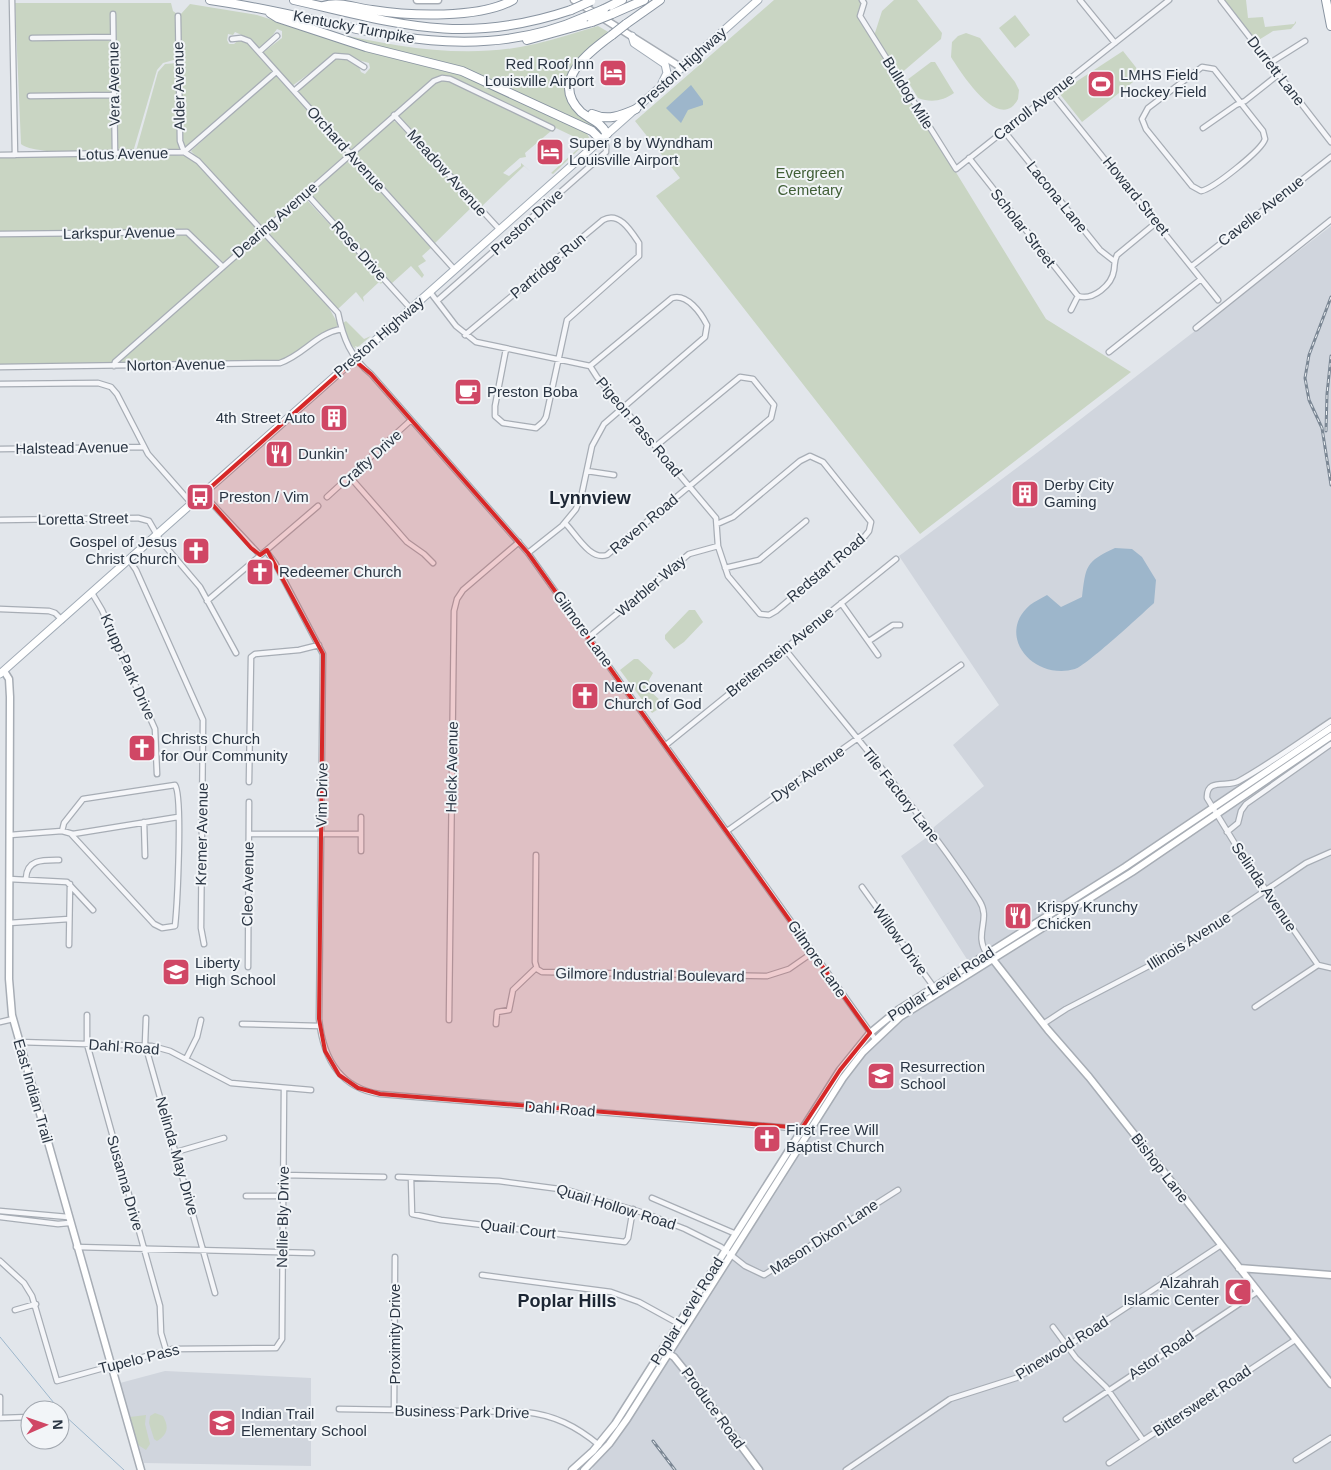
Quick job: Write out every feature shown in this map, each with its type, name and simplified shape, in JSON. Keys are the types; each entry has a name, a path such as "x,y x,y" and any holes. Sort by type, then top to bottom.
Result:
{"highway":[{"name":"Kentucky Turnpike","path":"210,0 267,10 387,36 453,42 493,40 553,29 586,17 622,0"},
{"path":"294,0 420,28 469,30 528,22 571,10 592,0"},
{"path":"473,11 505,0"},
{"path":"321,6 335,2 373,10 424,14 492,9 513,0"},
{"path":"387,36 393,40 421,45 481,46 541,38 592,22 644,0"},
{"path":"607,134 601,124 582,112 576,105 570,93 572,75 577,64 626,24 660,0"},
{"path":"1326,0 1331,26"},
{"path":"267,10 278,18 344,40 462,71 592,131 601,140"},
{"path":"571,85 581,106 598,116 613,117 636,109"}],"main road":[{"path":"417,0 438,0"},
{"path":"574,0 682,68"},
{"name":"Preston Highway","path":"2,672 758,0"},
{"path":"632,36 634,43 665,64 667,74 658,89"},
{"name":"East Indian Trail","path":"2,672 9,679 10,697 9,990 12,1019 141,1470"},
{"name":"Poplar Level Road","path":"1230,801 1331,728"},
{"name":"Poplar Level Road","path":"666,1351 678,1324 809,1132 854,1062 875,1039 936,989 987,954 1331,736"},
{"name":"Poplar Level Road","path":"739,1236 802,1128 840,1070 870,1033 898,1010 993,959 1132,872 1215,811"},
{"name":"Bishop Lane","path":"987,954 993,959 1043,1024 1089,1077 1331,1384"},
{"name":"Poplar Level Road","path":"584,1470 666,1351 728,1252"},
{"path":"1239,1268 1331,1276"},
{"name":"Produce Road","path":"666,1351 690,1377 759,1470"},
{"name":"Poplar Level Road","path":"572,1470 601,1447"}],"street":[{"path":"12,0 15,154"},
{"name":"Bulldog Mile","path":"862,0 864,3 860,16 956,169 969,158"},
{"path":"1080,0 1114,43"},
{"name":"Carroll Avenue","path":"969,158 1169,0"},
{"name":"Durrett Lane","path":"1221,0 1331,142"},
{"name":"Vera Avenue","path":"113,14 115,154"},
{"name":"Alder Avenue","path":"178,16 180,142 184,152 198,161 338,313 354,360"},
{"path":"258,52 277,36"},
{"path":"32,38 113,37"},
{"name":"Orchard Avenue","path":"232,39 246,39 455,270"},
{"path":"1270,63 1305,41"},
{"path":"294,91 335,56 348,57 364,67"},
{"path":"1202,67 1214,70 1241,103 1263,131 1264,143 1204,191 1192,186 1142,123 1142,116 1148,108 1202,67"},
{"name":"Lotus Avenue","path":"0,155 184,152 276,72"},
{"path":"1203,128 1241,103 1279,74"},
{"name":"Dearing Avenue","path":"114,366 115,362 222,267 431,83 440,78 450,79 552,128"},
{"name":"Howard Street","path":"1052,94 1218,300"},
{"path":"30,96 114,95"},
{"name":"Meadow Avenue","path":"394,116 500,230"},
{"name":"Lacona Lane","path":"1004,131 1100,250 1114,261"},
{"name":"Preston Drive","path":"437,302 606,152 606,146 601,140"},
{"name":"Cavelle Avenue","path":"1192,266 1331,156"},
{"name":"Scholar Street","path":"969,158 1078,296"},
{"name":"Rose Drive","path":"306,193 411,309"},
{"name":"Partridge Run","path":"465,335 605,218 616,218 640,245 639,256 569,316 563,329 557,359"},
{"path":"1196,328 1331,220"},
{"path":"1071,310 1078,296 1092,297 1100,291 1114,271 1114,261 1122,250 1156,222"},
{"name":"Larkspur Avenue","path":"0,234 187,232 222,267"},
{"path":"1110,352 1201,279"},
{"name":"Pigeon Pass Road","path":"430,292 465,335 476,342 590,366 622,407 716,518 717,524"},
{"path":"528,553 565,523 578,505 597,434 604,424 705,337 707,325 697,311 683,298 672,298 590,366"},
{"name":"Norton Avenue","path":"0,367 280,363 294,358 318,338 342,329"},
{"path":"506,349 494,414 503,423 531,429 540,426 546,417 557,359"},
{"name":"Gilmore Lane","path":"354,360 371,374 528,553 875,1039"},
{"name":"Raven Road","path":"565,523 592,553 597,556 605,556 771,418 774,405 751,377 738,378 656,446"},
{"path":"0,384 102,384 117,394 144,447 192,504"},
{"name":"Crafty Drive","path":"328,498 411,420"},
{"name":"Halstead Avenue","path":"0,449 144,447"},
{"name":"Redstart Road","path":"717,524 733,518 805,457 817,458 826,466 869,517 871,522 870,531 776,611 765,615 758,613 738,590 729,579 725,568"},
{"path":"587,471 614,475"},
{"path":"350,477 407,542 433,563"},
{"path":"203,494 248,546 260,555"},
{"path":"207,601 318,506"},
{"name":"Loretta Street","path":"0,520 142,518 150,522 196,581 236,653"},
{"path":"717,524 718,546 725,568 759,560 806,521"},
{"name":"Helck Avenue","path":"449,1020 455,607 463,590 519,542"},
{"name":"Warbler Way","path":"589,637 689,554 718,546"},
{"name":"Vim Drive","path":"266,551 275,562 319,645 323,660 320,1026 326,1054"},
{"name":"Kremer Avenue","path":"129,560 136,570 203,720 201,928 204,944"},
{"name":"Breitenstein Avenue","path":"666,745 784,648 896,560"},
{"name":"Krupp Park Drive","path":"92,593 102,610 155,729 156,774"},
{"path":"841,603 878,655"},
{"path":"0,609 51,611 62,620"},
{"path":"868,641 893,625 900,625"},
{"path":"249,782 250,659 255,654 298,650 319,645"},
{"name":"Tile Factory Lane","path":"784,648 937,840 980,901 985,918 981,940 987,954"},
{"name":"Dyer Avenue","path":"727,831 961,665"},
{"path":"1215,811 1207,798 1210,786 1237,783 1331,721"},
{"path":"1227,832 1238,823 1241,811 1246,804 1331,744"},
{"path":"62,832 64,823 83,798 172,784 178,790 175,926 157,926 71,834"},
{"name":"Cleo Avenue","path":"248,967 249,802"},
{"name":"Selinda Avenue","path":"1215,811 1265,890 1318,965"},
{"path":"10,835 62,832 71,834 178,817"},
{"path":"361,817 362,851"},
{"path":"144,822 145,856"},
{"path":"248,834 361,834"},
{"name":"Illinois Avenue","path":"1043,1024 1066,1009 1170,955 1311,859 1331,852"},
{"name":"Gilmore Industrial Boulevard","path":"536,855 536,968 545,972 761,976 789,969 812,953"},
{"path":"26,878 27,869 32,863 40,860 59,860"},
{"path":"9,879 26,878 63,881 70,884 93,910"},
{"path":"68,945 70,884"},
{"name":"Willow Drive","path":"862,887 936,989"},
{"path":"9,923 69,919"},
{"path":"1255,1007 1318,965 1331,968"},
{"path":"496,1024 497,1012 508,1010 513,990 536,968"},
{"name":"Susanna Drive","path":"87,1015 86,1044 160,1306 161,1333 166,1350"},
{"name":"Nelinda May Drive","path":"146,1018 146,1046 215,1293"},
{"path":"0,1022 12,1019"},
{"path":"186,1059 197,1037 201,1020"},
{"path":"242,1024 320,1026"},
{"name":"Dahl Road","path":"19,1042 161,1048 186,1059 231,1084 311,1090"},
{"name":"Dahl Road","path":"326,1054 334,1068 345,1080 358,1088 372,1093 802,1128 809,1132"},
{"name":"Nellie Bly Drive","path":"280,1345 283,1252 284,1088"},
{"path":"176,1152 224,1138"},
{"path":"283,1176 384,1177"},
{"name":"Quail Hollow Road","path":"398,1177 477,1179 548,1186 633,1209 693,1232 728,1252"},
{"name":"Quail Court","path":"411,1178 412,1214 441,1220 625,1242 628,1238 633,1209"},
{"name":"Mason Dixon Lane","path":"728,1252 758,1273 766,1274 898,1190"},
{"path":"246,1196 283,1196"},
{"path":"652,1198 739,1236"},
{"path":"0,1211 68,1220"},
{"path":"0,1217 58,1224 68,1220"},
{"name":"Pinewood Road","path":"846,1470 950,1399 1016,1378 1221,1245"},
{"path":"76,1247 312,1253"},
{"name":"Proximity Drive","path":"394,1410 395,1257"},
{"path":"0,1261 24,1283 36,1304 15,1310"},
{"path":"482,1275 611,1292 639,1302 678,1324"},
{"name":"Astor Road","path":"1066,1419 1257,1292"},
{"name":"Tupelo Pass","path":"36,1304 57,1380 166,1350 182,1348 273,1349 280,1345"},
{"path":"1053,1327 1076,1358 1095,1374 1108,1390 1143,1440"},
{"name":"Bittersweet Road","path":"1109,1463 1295,1340"},
{"path":"0,1397 0,1416 20,1417"},
{"name":"Business Park Drive","path":"339,1409 525,1412 544,1414 572,1426 601,1447"},
{"path":"1296,1460 1331,1438"}],"highlighted area":[{"path":"354,360 371,374 528,553 870,1033 840,1070 802,1128 380,1094 358,1088 339,1075 325,1051 319,1019 323,654 267,550 260,555 251,548 203,494"}],"shaded area":[{"path":"1331,226 1331,1470 592,1470 599,1449 619,1425 667,1350 714,1275 725,1250 802,1128 870,1033 970,964 901,856 930,835 934,827 984,786 953,745 999,705 899,556 1042,449"},
{"name":"Indian Trail Elementary School","path":"165,1371 311,1378 311,1466 144,1463 120,1383"}],"green space":[{"name":"Evergreen Cemetary","path":"774,0 862,0 864,3 860,16 1046,319 1131,372 920,534 656,196 680,178 635,121"},
{"path":"894,0 917,0 942,33 941,39 899,75 874,36 882,11"},
{"path":"1223,0 1246,0 1248,18 1263,17 1265,27 1294,24 1296,21 1296,23 1291,29 1273,31 1257,41"},
{"path":"15,3 171,3 173,11 177,14 177,59 163,63 157,70 133,152 119,152 117,150 115,13 111,34 104,38 112,42 112,91 109,97 113,102 113,150 95,153 66,153 37,150 21,144"},
{"path":"190,4 257,15 351,45 452,70 586,132 590,139 553,174 551,173 582,145 581,140 451,78 442,76 428,84 351,150 298,91 336,58 346,58 357,62 361,72 365,74 370,68 369,63 336,54 292,86 262,53 282,38 282,31 277,29 270,39 259,48 248,38 235,32 233,35 228,34 227,40 229,44 234,44 240,39 248,43 273,72 187,148 182,142 180,15"},
{"path":"1015,15 1030,35 1015,48 999,28"},
{"path":"598,26 610,33 586,51 575,64 571,72 568,92 602,130 600,132 483,78 368,45 330,32 406,47 432,50 484,51 535,44"},
{"path":"966,33 980,38 1015,82 1019,90 1018,99 1010,108 1001,109 981,97 951,57 952,42 958,36"},
{"name":"LMHS Field Hockey Field","path":"1123,51 1142,75 1082,122 1059,93"},
{"path":"931,62 935,62 954,93 946,98 928,100 918,98 907,80"},
{"path":"177,63 179,149 177,151 136,151 158,72 165,64"},
{"path":"276,74 347,154 263,228 191,151"},
{"path":"438,80 450,80 555,132 551,131 525,153 526,157 520,158 503,173 509,176 521,166 521,163 531,172 524,166 480,208 398,117"},
{"path":"392,120 402,126 474,205 434,244 354,154"},
{"path":"186,156 196,162 259,231 224,263 188,230 0,232 0,157"},
{"path":"349,159 353,159 432,247 422,256 426,261 418,266 424,275 422,278 411,266 391,284 311,195 311,191"},
{"path":"304,197 383,281 381,284 379,282 363,297 364,302 356,292 338,309 339,311 267,233"},
{"path":"184,233 201,246 219,268 111,363 0,366 0,235"},
{"path":"262,235 328,306 338,324 336,328 328,331 294,354 278,361 118,363"},
{"path":"346,321 364,339 371,336 358,347 355,346 356,349 348,338 343,323"},
{"path":"689,610 695,610 703,622 684,642 674,649 665,639 665,635"},
{"path":"634,659 638,659 653,673 649,680 650,691 661,701 665,700 663,706 652,713 620,670"},
{"path":"155,1413 163,1416 167,1427 163,1436 157,1441 154,1439 149,1423 150,1416"},
{"path":"146,1415 145,1424 150,1444 146,1450 138,1445 130,1417"}],"water":[{"path":"691,85 703,101 703,105 688,110 681,123 666,108"},
{"path":"1115,548 1132,549 1142,557 1156,580 1154,603 1102,650 1075,669 1060,671 1045,668 1033,662 1024,653 1018,642 1016,629 1020,617 1030,605 1047,595 1061,607 1082,597 1086,572 1092,561"}],"waterway":[{"path":"0,1337 63,1414 124,1470"}],"railway":[{"path":"1331,297 1309,355 1305,378 1309,400 1322,428 1331,485"},
{"path":"1326,431 1331,356"},
{"path":"653,1441 675,1470"}],"place":[{"name":"Red Roof Inn Louisville Airport","path":"613,73"},
{"name":"LMHS Field Hockey Field","path":"1101,84"},
{"name":"Super 8 by Wyndham Louisville Airport","path":"550,152"},
{"name":"Preston Boba","path":"468,392"},
{"name":"4th Street Auto","path":"334,418"},
{"name":"Dunkin'","path":"279,454"},
{"name":"Derby City Gaming","path":"1025,494"},
{"name":"Preston / Vim","path":"200,497"},
{"name":"Gospel of Jesus Christ Church","path":"196,551"},
{"name":"Redeemer Church","path":"260,572"},
{"name":"New Covenant Church of God","path":"585,696"},
{"name":"Christs Church for Our Community","path":"142,748"},
{"name":"Krispy Krunchy Chicken","path":"1018,916"},
{"name":"Liberty High School","path":"176,972"},
{"name":"Resurrection School","path":"881,1076"},
{"name":"First Free Will Baptist Church","path":"767,1139"},
{"name":"Alzahrah Islamic Center","path":"1238,1292"},
{"name":"Indian Trail Elementary School","path":"222,1423"}],"district":[{"name":"Lynnview","path":"590,498"},
{"name":"Poplar Hills","path":"567,1301"}]}
